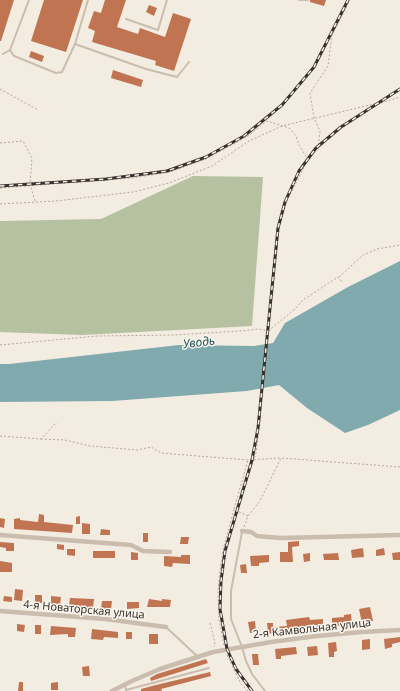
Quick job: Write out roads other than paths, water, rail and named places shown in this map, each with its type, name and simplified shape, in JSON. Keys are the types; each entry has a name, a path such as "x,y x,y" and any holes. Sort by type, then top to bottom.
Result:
{"street":[{"path":"242,531 251,532 257,536 281,538 400,535"},
{"path":"0,535 131,545 143,551 170,552"},
{"name":"4-я Новаторская улица","path":"0,611 105,619 166,627"},
{"name":"2-я Камвольная улица","path":"112,691 160,669 212,652 278,641 362,632 400,630"}],"lane":[{"path":"3,54 10,50 29,0"},
{"path":"10,50 14,56 56,73 62,72 75,44 88,0"},
{"path":"126,19 158,30 167,0"},
{"path":"300,0 308,0"},
{"path":"75,44 146,69 177,77 189,62"},
{"path":"242,531 231,591 230,611 233,627 242,647 246,661 252,674 265,691"},
{"path":"166,627 198,656"},
{"path":"124,685 126,690 209,668"}],"water":[{"path":"400,261 400,410 368,425 345,433 307,408 279,385 247,391 112,401 0,402 0,364 179,345 254,346 273,343 285,323 348,287"}],"railway":[{"path":"0,186 106,179 167,171 206,157 244,136 282,105 314,67 348,0"},
{"path":"252,691 236,669 227,649 220,609 221,581 225,551 252,460 258,428 278,228 285,202 299,171 316,148 341,127 400,89"}],"water label":[{"name":"Уводь","path":"199,343"}]}
